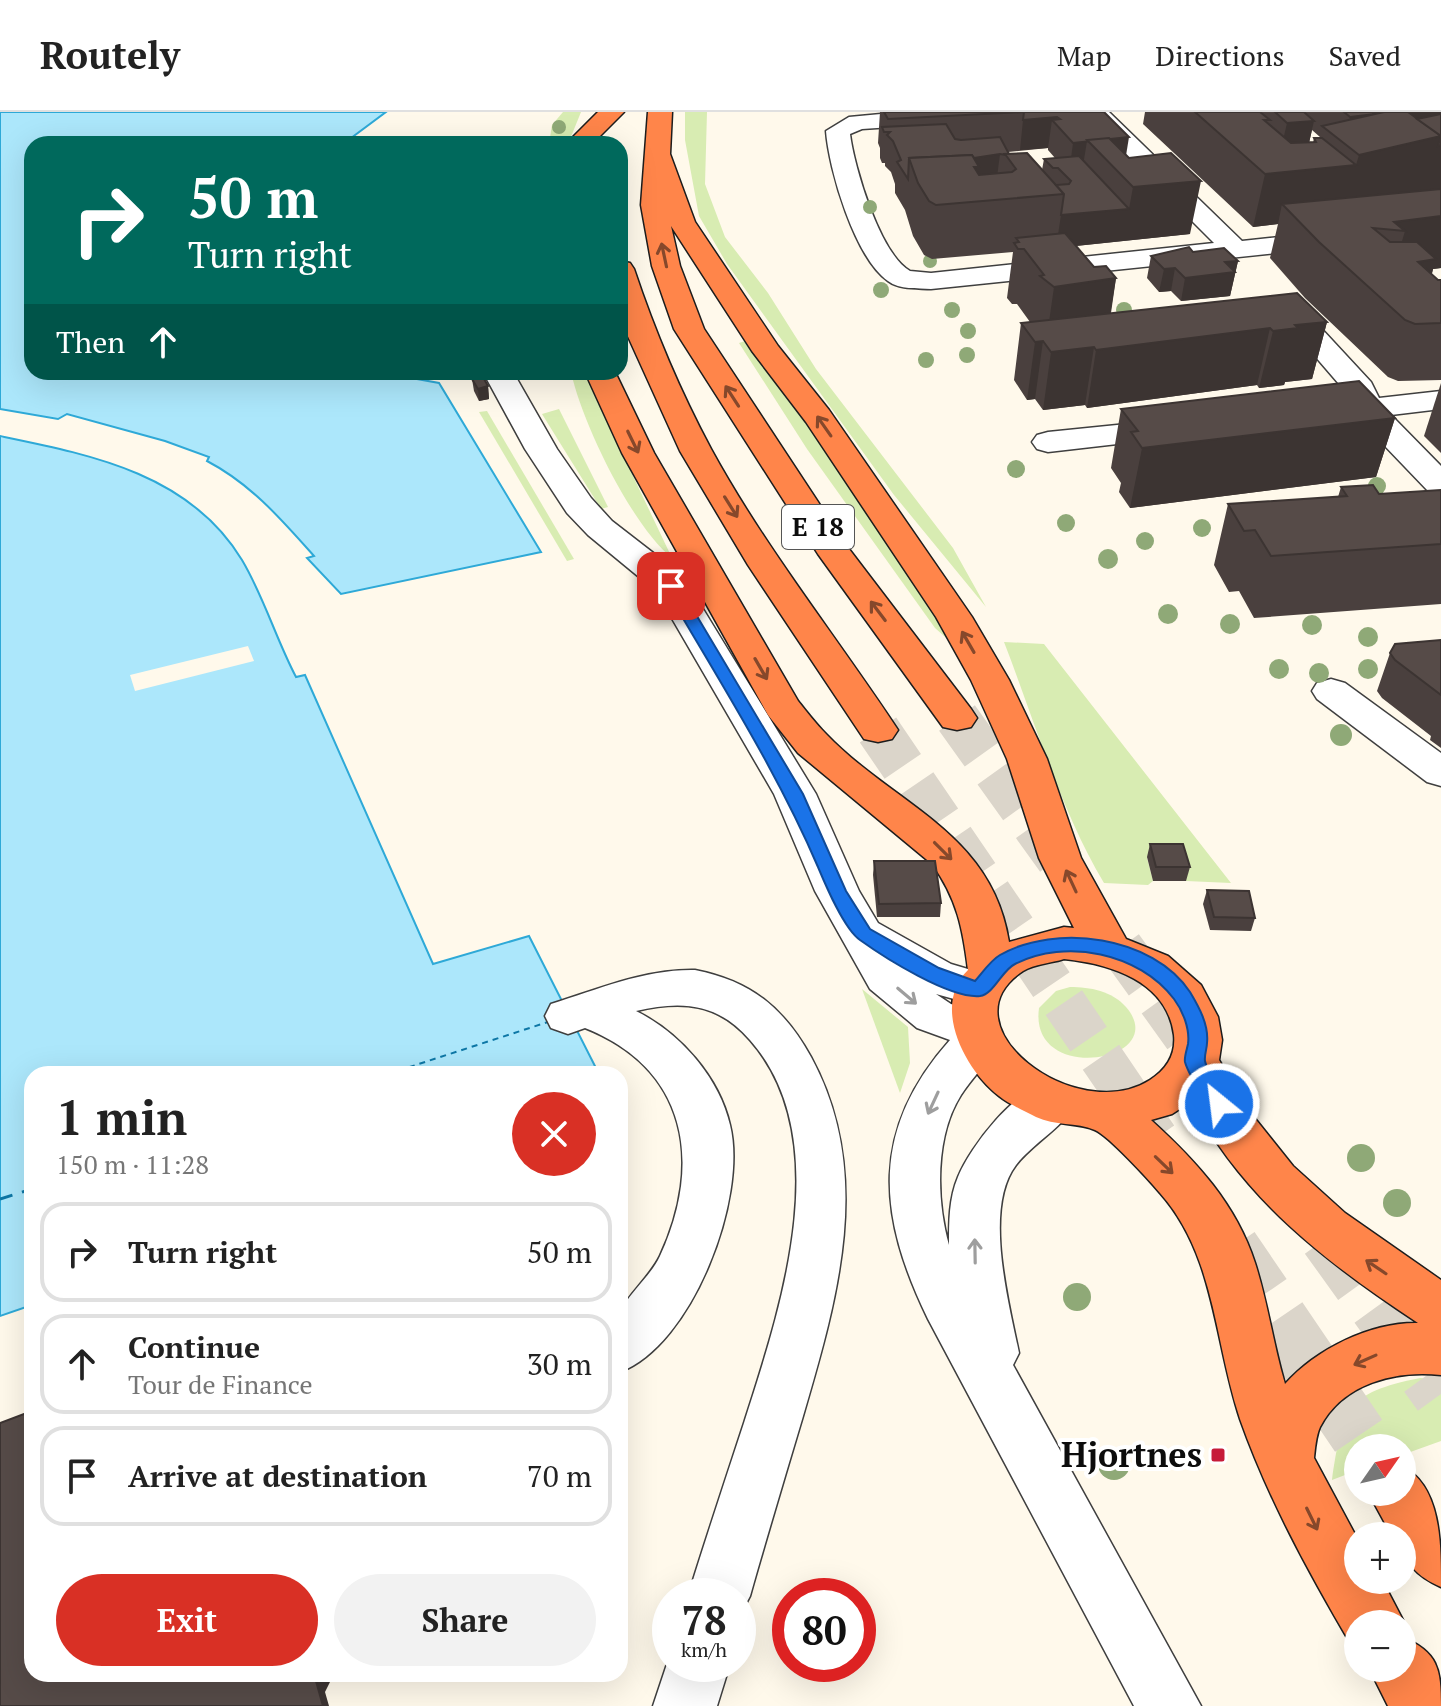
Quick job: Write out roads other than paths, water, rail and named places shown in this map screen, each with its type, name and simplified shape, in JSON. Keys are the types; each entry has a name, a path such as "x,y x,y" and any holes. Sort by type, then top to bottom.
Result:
{"highway":[{"path":"586,136 612,112"},
{"path":"610,136 612,112"},
{"name":"E 18","path":"660,112 654,205 666,266 689,329 835,554 957,718"},
{"path":"659,157 682,222 945,604 990,680 1027,759 1060,858 1083,906 1109,948"},
{"name":"E 18","path":"628,291 669,401 771,571 878,730"},
{"path":"604,380 658,490 782,706 812,744 947,854 968,881 983,916 981,1008 989,1059 1006,1077 1052,1103 1108,1111 1128,1109 1163,1097 1182,1081 1195,1061 1198,1039 1194,1016 1181,994 1149,967 1109,948 1087,944 1043,946 1014,956 981,1008"},
{"path":"1195,1061 1231,1125 1282,1190 1359,1255 1441,1309"},
{"path":"1108,1111 1190,1192 1212,1222 1225,1251 1258,1389 1284,1461 1321,1537 1365,1610"},
{"path":"1284,1461 1293,1419 1314,1393 1333,1377 1370,1356 1405,1347 1441,1350"},
{"path":"1406,1506 1441,1557"},
{"path":"1410,1682 1425,1706"}],"street":[{"path":"1011,112 857,122 838,131 845,172 889,269 904,279 931,281 1441,228"},
{"path":"1095,112 1234,248"},
{"path":"1362,217 1441,204"},
{"path":"1056,268 1077,297"},
{"path":"1320,332 1360,389 1367,409 1441,485"},
{"path":"503,380 576,503 611,536 659,572 671,586 795,794 826,866 871,955 899,991 934,1016 981,1008"},
{"path":"1302,416 1441,400"},
{"path":"1048,442 1207,426"},
{"path":"1331,691 1441,773"},
{"path":"628,1338 667,1297 687,1261 702,1201 706,1125 665,1054 615,1019 578,1013 680,987 729,997 747,1007 769,1027 790,1059 813,1116 821,1153 821,1181 814,1284 724,1578"},
{"path":"981,1008 926,1119 919,1148 919,1233 928,1262 997,1383 1034,1465 1169,1706"},
{"path":"997,1383 976,1270 975,1235 982,1183 992,1160 1014,1133 1052,1103"},
{"path":"685,1706 692,1682"}],"water":[{"path":"0,112 386,112 354,136 24,136 24,380 422,380 439,383 541,552 341,594 307,558 314,556 277,516 238,480 207,461 209,457 165,441 67,414 58,419 0,409"},
{"path":"0,436 69,451 136,473 167,488 195,507 220,531 250,574 296,677 305,675 433,964 529,936 595,1066 24,1066 24,1308 0,1316"}],"tunnel":[{"path":"957,718 1058,859"},
{"path":"878,730 1156,1138"},
{"path":"1121,947 1198,1054"},
{"path":"1328,1237 1441,1394"},
{"path":"1231,1248 1357,1434"}],"place":[{"name":"Hjortnes","path":"1218,1455"}]}
